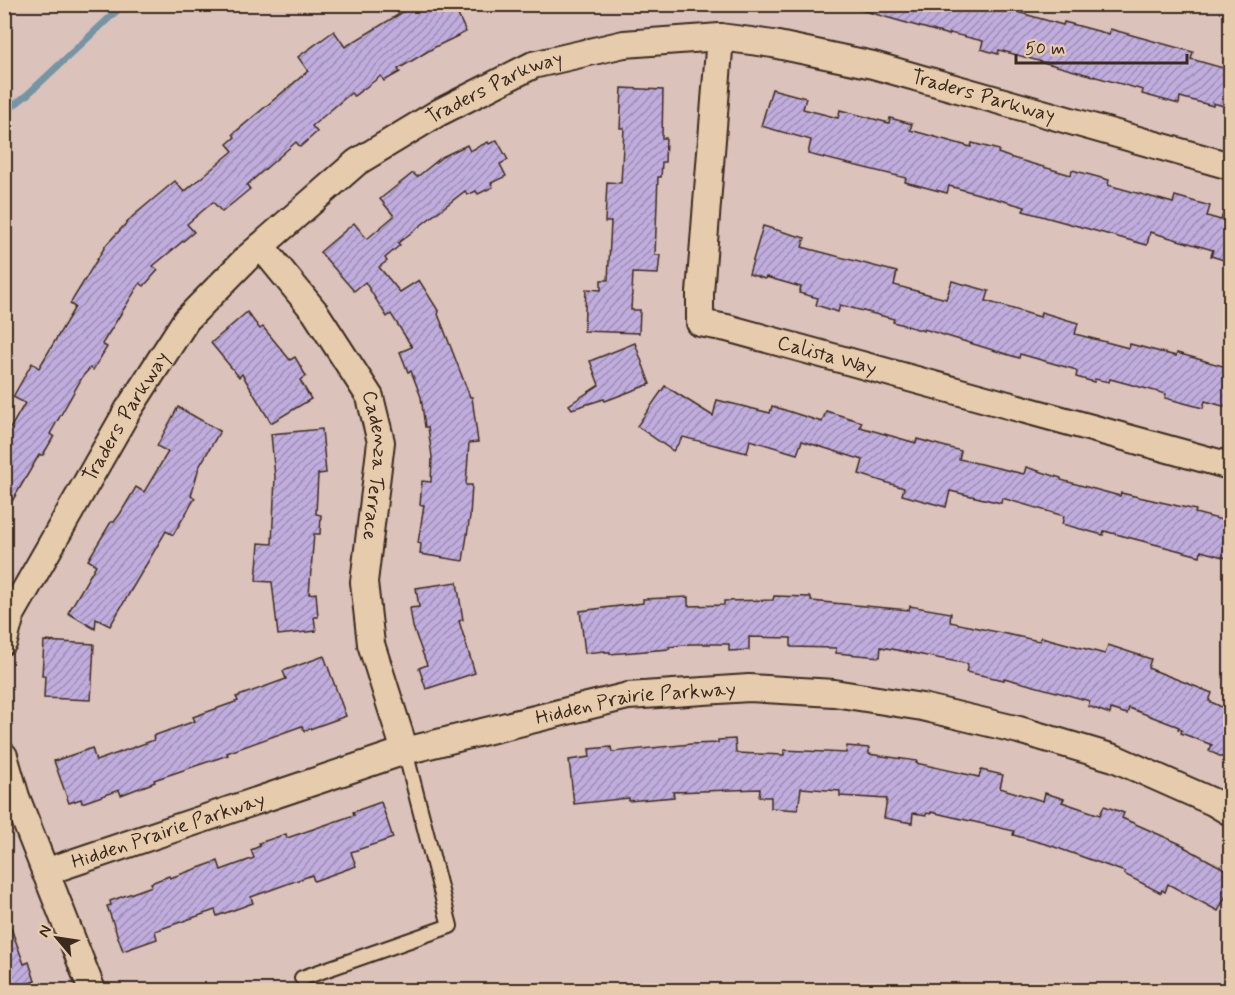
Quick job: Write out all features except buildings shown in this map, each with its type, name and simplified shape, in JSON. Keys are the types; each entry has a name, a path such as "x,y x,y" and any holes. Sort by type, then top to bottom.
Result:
{"street":[{"name":"Traders Parkway","path":"4,641 11,615 128,410 186,320 246,259 357,162 438,113 533,65 624,44 720,38 773,44 873,66 1230,166"},
{"name":"Calista Way","path":"720,38 700,292 700,323 728,328 1230,466"},
{"name":"Cadenza Terrace","path":"261,246 315,312 370,397 381,442 364,582 372,644 405,751"},
{"name":"Hidden Prairie Parkway","path":"45,872 405,751 628,696 749,688 834,693 922,707 1019,730 1104,755 1213,802 1230,812"},
{"path":"4,756 16,797 92,990"}],"lane":[{"path":"302,978 450,926 405,751"}],"waterway":[{"path":"4,113 28,94 124,4"}]}
